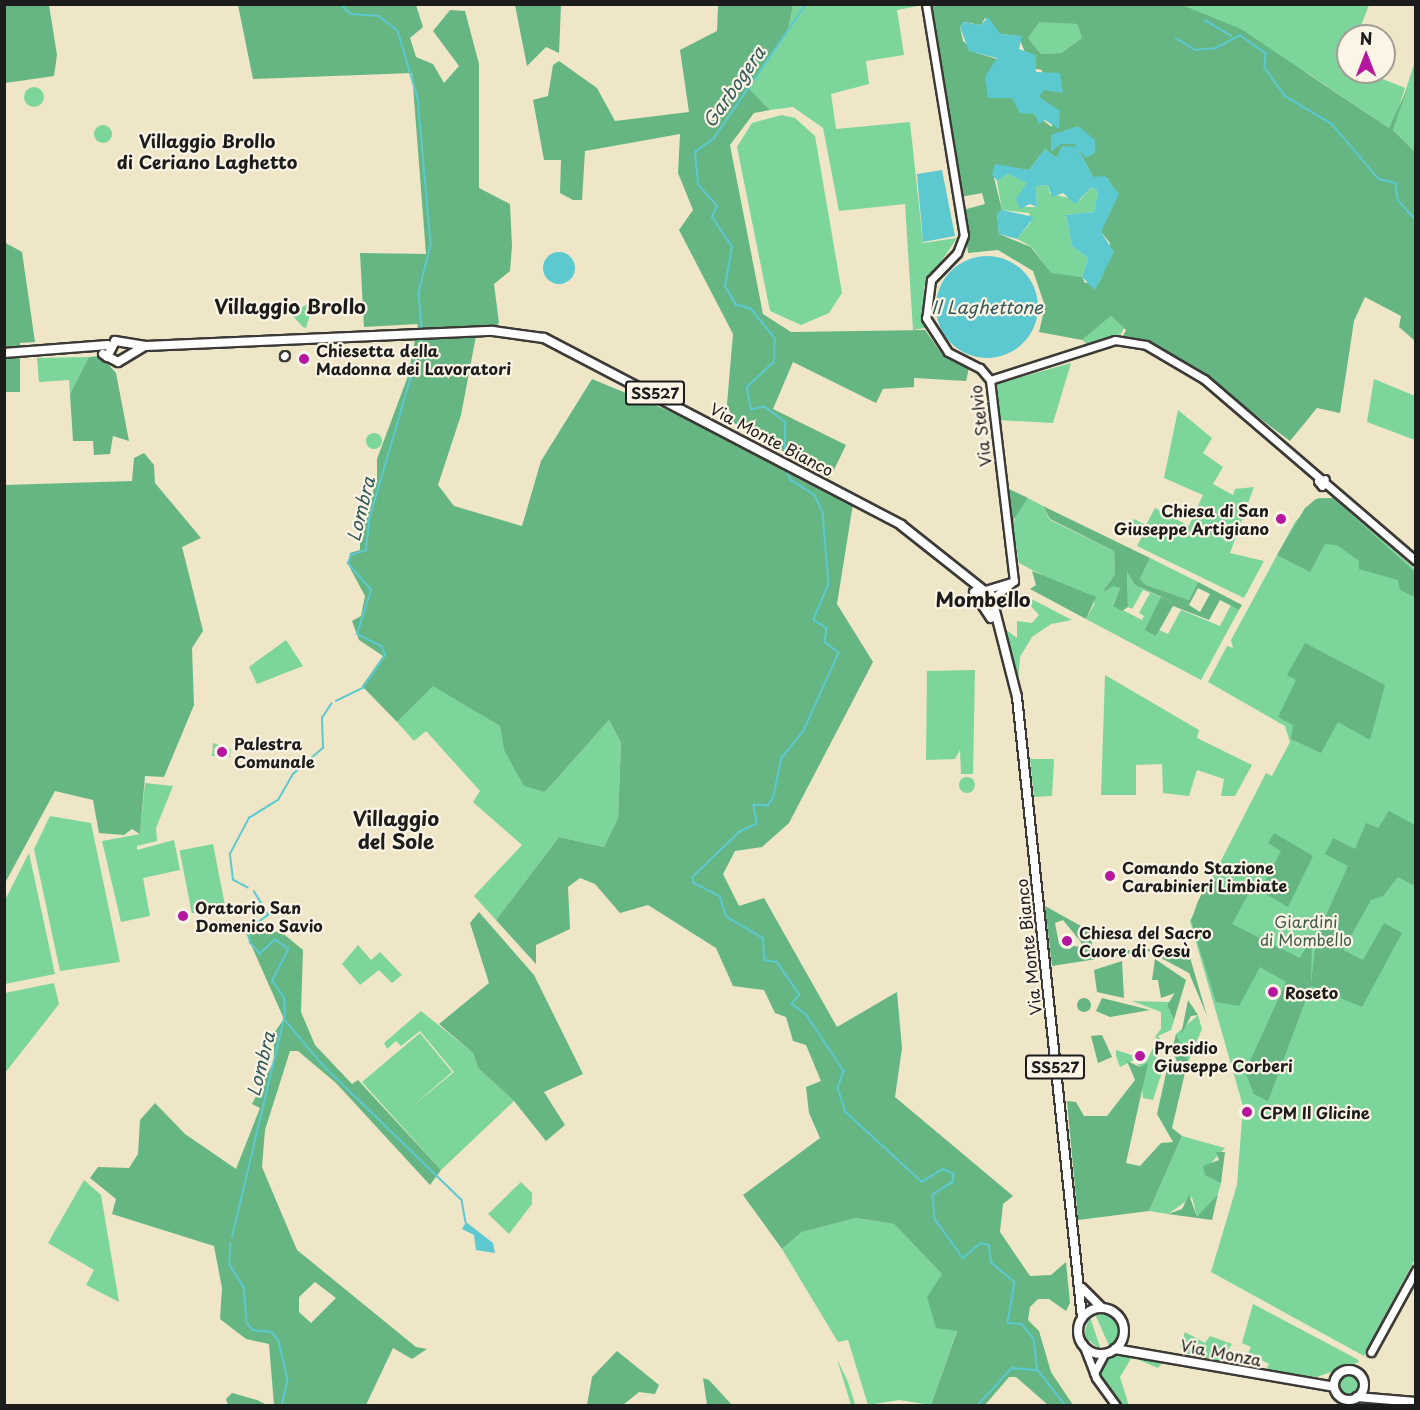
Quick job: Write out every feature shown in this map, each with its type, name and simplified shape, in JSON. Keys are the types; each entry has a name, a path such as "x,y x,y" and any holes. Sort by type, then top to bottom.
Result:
{"main road":[{"name":"Via Monte Bianco","path":"146,346 510,332 556,342 844,495 932,547 984,590 991,600 1018,703 1082,1318"},
{"name":"SS527","path":"4,353 90,349 123,343 146,346"},
{"path":"123,343 126,356"},
{"path":"107,357 108,345"},
{"name":"SS527","path":"90,349 118,362 146,346"},
{"name":"Via Monte Bianco","path":"932,547 975,597 996,626"},
{"path":"975,597 984,590"},
{"path":"980,605 991,600"},
{"name":"Via Monte Bianco","path":"1076,1267 1086,1296 1105,1309"},
{"name":"SS527","path":"1105,1309 1119,1316 1124,1328"},
{"path":"1082,1318 1105,1309"},
{"name":"SS527","path":"1082,1318 1083,1344"},
{"path":"1115,1349 1124,1328"},
{"name":"Via Monza","path":"1124,1328 1128,1339 1148,1352"},
{"path":"1083,1344 1104,1354"},
{"name":"SS527","path":"1104,1354 1115,1349"},
{"name":"Via Monza","path":"1115,1349 1148,1352 1334,1387"},
{"path":"1382,1396 1364,1385 1355,1371 1337,1376 1334,1387 1342,1398 1382,1396 1416,1402"},
{"name":"Via Monza","path":"1289,1380 1337,1376"},
{"path":"1356,1397 1364,1385"}],"street":[{"name":"Via Stelvio","path":"926,4 964,235 957,253 931,280 926,318 948,352 980,368 990,380 1010,569 1014,581"},
{"path":"990,380 1115,340 1136,342 1204,379 1324,479 1416,561"},
{"path":"1003,583 1010,569"},
{"path":"984,590 1014,581"},
{"path":"991,600 1014,581"},
{"path":"1371,1352 1416,1270"},
{"path":"1083,1344 1095,1375 1116,1406"},
{"path":"1095,1375 1104,1354"}],"green space":[{"path":"4,5 49,5 57,55 54,76 5,83"},
{"path":"238,5 416,5 423,27 410,38 416,57 433,64 444,83 459,66 433,31 450,10 465,11 479,64 479,188 510,204 512,246 510,271 494,284 499,323 487,336 476,336 461,415 438,485 454,506 522,526 541,461 592,379 696,422 853,504 837,604 873,662 789,823 762,847 735,851 723,874 739,906 764,898 837,1027 897,992 902,1048 895,1097 1013,1196 1003,1204 1000,1232 1030,1276 1051,1275 1066,1262 1070,1303 1066,1311 1049,1299 1038,1299 1030,1307 1028,1320 1039,1331 1051,1372 1073,1405 1048,1405 1016,1377 1009,1377 985,1405 931,1405 957,1331 936,1328 927,1297 942,1274 894,1224 856,1218 802,1232 782,1249 743,1195 820,1138 809,1113 806,1087 821,1081 806,1045 793,1041 786,1017 775,1013 764,990 733,986 716,948 648,905 620,913 595,884 580,878 568,887 570,929 536,945 536,964 496,920 559,837 604,847 618,818 621,743 609,720 545,792 524,786 504,750 500,726 433,686 397,722 362,686 383,656 359,640 352,621 361,616 365,596 349,566 350,553 360,550 360,526 377,480 377,459 408,376 418,324 364,327 360,253 426,254 412,73 253,79"},
{"path":"515,5 561,5 559,53 546,47 527,66"},
{"path":"793,5 923,5 897,10 904,55 866,61 869,84 831,94 836,129 910,122 923,243 957,238 924,287 925,328 913,330 905,204 839,211 823,128 793,107 770,110 748,89 788,30"},
{"path":"793,5 788,30 749,89 770,110 754,113 730,145 763,314 791,332 925,330 942,354 969,368 966,381 914,378 914,387 883,389 876,403 793,362 773,409 846,445 830,478 734,423 727,404 733,334 679,230 693,210 678,173 680,134 585,151 582,200 573,200 560,193 561,160 544,160 533,100 548,96 553,65 559,61 597,88 615,121 689,112 680,50 717,31 718,6"},
{"path":"928,5 1182,5 1241,29 1389,128 1407,89 1393,130 1415,152 1415,341 1399,327 1401,316 1365,297 1354,321 1340,413 1317,408 1290,441 1180,358 1123,336 1126,330 1111,316 1082,340 1039,332 1045,306 1033,271 998,250 968,253 963,210 985,204 982,193 961,197","holes":["985,18 1000,34 1018,36 1032,68 1042,70 1039,97 1051,109 1052,127 1012,98 993,96 988,89 997,59 977,53 963,41 960,27 964,22 981,25","1040,22 1077,24 1082,38 1061,53 1041,54 1028,38","1064,147 1078,149 1093,177 1107,178 1113,187 1101,232 1110,243 1100,281 1085,283 1082,277 1051,273 1031,247 999,234 997,214 1002,210 994,178 1015,168 1029,170 1045,149 1056,158"]},
{"path":"1182,5 1369,5 1362,24 1336,24 1336,84 1395,84 1405,88 1396,116 1389,128 1309,74"},
{"path":"1041,21 1077,24 1082,38 1061,53 1041,54 1028,38"},
{"path":"1415,61 1415,152 1393,130"},
{"path":"30,87 38,87 44,93 44,101 38,107 30,107 24,101 24,93"},
{"path":"782,115 795,118 815,136 842,293 829,313 801,325 770,311 737,147 752,123"},
{"path":"103,125 109,128 112,134 109,140 103,143 97,140 94,134 97,128"},
{"path":"1008,174 1028,183 1023,207 1037,207 1036,186 1048,185 1050,194 1080,200 1092,187 1098,192 1094,212 1066,215 1072,246 1088,258 1082,277 1051,274 1032,247 1017,239 1031,222 1029,213 1002,210 997,181"},
{"path":"4,242 22,252 35,342 20,343 20,392 5,392"},
{"path":"314,300 306,328 303,327 291,314"},
{"path":"1111,316 1124,328 1121,334 1087,344 1082,340"},
{"path":"101,356 116,373 129,441 113,436 110,454 94,455 93,441 73,441 70,394 89,357"},
{"path":"89,357 70,394 69,380 39,382 37,358"},
{"path":"1071,363 1053,423 997,420 997,384"},
{"path":"1374,379 1415,396 1415,440 1367,422"},
{"path":"1178,410 1212,438 1203,453 1223,467 1213,484 1233,495 1235,489 1254,487 1230,553 1264,561 1244,598 1137,546 1144,533 1132,526 1134,519 1146,525 1155,508 1189,526 1203,495 1164,478"},
{"path":"374,433 380,435 382,441 380,447 374,449 368,447 366,441 368,435"},
{"path":"144,453 154,465 155,483 201,538 182,547 203,631 192,648 194,705 164,777 145,776 140,834 132,829 124,835 99,833 93,800 55,791 5,883 5,485 132,481 134,458"},
{"path":"1007,488 1028,498 1014,519 1013,553"},
{"path":"1028,498 1043,506 1050,520 1114,551 1115,574 1102,593 1113,585 1120,588 1113,605 1142,620 1144,616 1139,613 1150,593 1143,590 1132,609 1128,607 1127,572 1135,585 1175,604 1161,598 1157,636 1159,630 1168,634 1181,610 1220,626 1231,605 1239,610 1201,680 1086,619 1095,603 1019,563 1013,528 1017,509"},
{"name":"Giardini di Mombello","path":"1318,498 1335,498 1416,570 1415,1259 1364,1356 1211,1272 1237,1185 1243,1106 1190,921 1266,773 1272,776 1290,742 1285,726 1208,682 1227,646 1233,648 1231,640 1295,522"},
{"path":"1333,498 1415,572 1415,597 1400,590 1398,580 1359,569 1359,561 1337,545 1325,544 1310,572 1277,555 1305,508 1316,499"},
{"path":"1043,506 1150,558 1140,579 1146,585 1189,600 1198,582 1242,605 1239,610 1220,600 1209,620 1173,606 1156,636 1145,630 1161,597 1175,603 1135,585 1127,572 1128,607 1122,611 1113,606 1120,588 1113,586 1102,593 1115,574 1114,551 1050,519","holes":["1198,588 1210,594 1200,612 1189,605"]},
{"path":"1150,558 1198,582 1189,600 1146,585 1140,579"},
{"path":"1032,571 1096,597 1086,619 1030,589 1036,585"},
{"path":"1018,592 1072,620 1051,624 1032,637 1020,657 1018,681 1001,626 1017,638 1017,621 1032,623 1039,615"},
{"path":"286,640 303,666 257,684 249,667"},
{"path":"1305,643 1385,685 1370,740 1338,722 1321,753 1291,739 1293,725 1278,717 1296,680 1287,675"},
{"path":"975,670 973,774 961,774 960,750 955,759 926,760 927,671"},
{"path":"1105,675 1199,730 1197,738 1252,765 1235,796 1221,796 1224,779 1197,770 1189,796 1163,793 1162,764 1136,765 1136,795 1101,795"},
{"path":"433,685 500,726 504,750 545,792 609,720 621,743 618,818 604,847 559,837 496,920 474,896 522,845 473,802 480,791 426,731 414,741 397,722"},
{"name":"Palestra Comunale","path":"213,743 231,749 230,757 212,756"},
{"path":"1030,759 1054,759 1052,796 1034,797"},
{"path":"964,777 970,777 975,785 973,791 964,793 959,788 959,782"},
{"path":"145,783 173,786 156,828 157,841 137,846 137,850 174,840 180,870 143,878 150,916 121,922 102,841 140,834"},
{"path":"1389,811 1415,825 1415,886 1398,877 1383,896 1371,900 1343,950 1363,960 1384,923 1402,933 1362,1007 1311,986 1268,1101 1254,1094 1245,1072 1286,982 1260,967 1239,1006 1216,1002 1191,921 1198,901 1210,878 1225,886 1228,882 1249,893 1232,924 1300,958 1312,936 1311,985 1316,938 1348,866 1325,854 1333,838 1355,849 1366,823 1378,828"},
{"path":"50,816 91,823 120,962 60,971 34,849"},
{"path":"1274,833 1313,856 1288,907 1260,891 1281,851 1268,843"},
{"path":"213,844 225,907 192,913 180,850"},
{"path":"29,853 55,974 5,984 5,900"},
{"path":"1045,906 1090,931 1093,952 1187,947 1207,1016 1189,973 1148,951 1052,966","holes":["1063,920 1081,942 1081,947 1059,944 1055,923"]},
{"path":"479,912 534,975 583,1074 544,1092 565,1125 546,1141 514,1101 478,1068 473,1053 439,1024 489,983 470,923"},
{"path":"258,922 266,934 280,931 303,950 301,1012 315,1045 352,1084 358,1080 441,1170 430,1185 336,1083 298,1051 290,1051 265,1130 262,1167 297,1250 416,1347 427,1349 412,1359 393,1348 366,1405 274,1405 269,1344 246,1339 220,1319 222,1288 214,1246 112,1214 116,1199 90,1178 98,1167 129,1168 138,1154 140,1120 155,1103 185,1134 236,1169 260,1108 252,1104 274,1061 274,1033 284,1019 245,931 250,923","holes":["315,1282 336,1298 311,1323 299,1312 299,1297"]},
{"path":"358,945 371,960 380,952 402,975 392,983 379,970 360,985 342,964"},
{"path":"1155,959 1186,980 1174,1020 1167,1005 1175,993 1161,998 1158,980 1152,980"},
{"path":"1122,961 1124,998 1097,992 1094,970"},
{"path":"54,983 59,1004 5,1073 5,993"},
{"path":"1084,998 1089,1000 1091,1005 1089,1010 1084,1012 1079,1010 1077,1005 1079,1000"},
{"path":"1102,998 1150,1010 1110,1017 1096,1011"},
{"path":"1188,1000 1198,1015 1191,1016 1181,1035"},
{"path":"1132,1001 1170,1002 1167,1005 1174,1020 1171,1030 1158,1036 1162,1043 1155,1037 1161,1029 1161,1012"},
{"path":"421,1011 473,1053 478,1068 514,1101 441,1170 362,1082 420,1033 452,1072 409,1109 454,1072 420,1031 401,1046 396,1041 387,1049 384,1043"},
{"path":"1198,1015 1202,1029 1186,1067 1176,1034"},
{"path":"1176,1034 1188,1060 1172,1128 1182,1136 1149,1211 1078,1220 1067,1101 1076,1102 1084,1116 1107,1116 1135,1080 1127,1061 1140,1067 1148,1063 1126,1163 1140,1166 1161,1143 1173,1142 1157,1114 1169,1060 1172,1066 1178,1064 1172,1050"},
{"path":"1102,1035 1112,1057 1098,1063 1091,1036"},
{"path":"1153,1048 1162,1072 1153,1100 1143,1098 1140,1067 1134,1060 1120,1067 1116,1050 1147,1060"},
{"path":"1182,1136 1225,1148 1212,1162 1212,1177 1221,1183 1218,1194 1197,1218 1192,1197 1168,1214 1149,1211"},
{"path":"1216,1152 1225,1152 1221,1183 1205,1175 1203,1166 1219,1160"},
{"path":"84,1180 101,1195 119,1302 86,1285 94,1270 48,1243"},
{"path":"521,1182 532,1193 532,1204 509,1234 488,1214"},
{"path":"1218,1194 1212,1220 1168,1214 1182,1209 1189,1195 1197,1217"},
{"path":"856,1218 894,1224 942,1274 957,1330 931,1405 899,1400 868,1405 848,1340 838,1342 782,1249 802,1232"},
{"path":"1253,1304 1359,1362 1317,1377 1266,1370 1269,1364 1248,1353 1251,1347 1242,1343"},
{"path":"1095,1314 1109,1314 1119,1324 1119,1338 1110,1348"},
{"path":"1090,1317 1101,1350 1083,1336"},
{"path":"1185,1332 1205,1343 1210,1336 1232,1344 1220,1361 1185,1353 1180,1347"},
{"path":"617,1351 659,1385 655,1394 639,1392 623,1405 587,1405 592,1377"},
{"path":"1120,1352 1194,1365 1162,1363 1158,1368 1132,1357 1120,1377 1129,1406 1118,1405 1097,1369 1104,1359"},
{"path":"837,1359 848,1382 855,1404 851,1405"},
{"path":"1350,1373 1358,1376 1361,1384 1358,1392 1350,1395 1342,1392 1339,1384 1342,1376"},
{"path":"703,1378 709,1380 732,1405 707,1405"},
{"path":"232,1393 267,1405 228,1405 226,1399"}],"water":[{"path":"988,17 1000,34 1022,36 1019,49 1036,55 1036,72 1060,73 1063,93 1044,90 1039,97 1060,111 1059,129 1045,120 1039,124 1035,114 1020,113 1012,98 988,98 985,77 997,58 969,51 960,27 963,22 981,25"},
{"path":"1078,126 1095,140 1095,153 1086,158 1074,144 1061,144 1051,152 1051,135"},
{"path":"1062,146 1077,147 1093,177 1105,176 1119,194 1101,232 1114,252 1095,290 1082,277 1088,258 1072,246 1066,215 1094,212 1098,192 1092,187 1075,204 1063,193 1052,197 1048,185 1036,186 1037,207 1030,204 1020,209 1016,199 1027,183 1008,174 997,181 992,174 995,164 1029,170 1045,149 1056,158"},
{"path":"942,170 955,236 923,242 917,174"},
{"path":"1002,210 1034,217 1017,239 999,234 997,214"},
{"path":"559,252 570,257 575,268 570,279 559,284 548,279 543,268 548,257"},
{"name":"Il Laghettone","path":"987,256 1006,260 1023,271 1034,288 1038,307 1034,326 1023,343 1006,354 987,358 968,354 951,343 940,326 936,307 940,288 951,271 968,260"},
{"path":"466,1222 493,1243 495,1253 476,1250 474,1235 462,1229"}],"waterway":[{"name":"Lombra","path":"341,4 351,14 379,16 398,31 418,98 431,245 419,293 422,331"},
{"name":"Garbogera","path":"785,459 785,422 764,407 751,410 747,387 774,362 775,339 751,309 736,305 725,287 732,247 712,217 717,206 698,185 695,152 714,138 806,4"},
{"path":"1205,20 1232,36"},
{"path":"1176,38 1195,50 1216,48 1240,35 1266,53 1265,68 1285,96 1332,124 1379,179 1396,183 1398,200 1416,220"},
{"name":"Lombra","path":"336,701 363,688 385,655 382,647 357,634 371,590 348,564 351,555 366,550 369,520 422,339"},
{"name":"Garbogera","path":"786,468 791,480 815,495 823,513 829,584 814,620 827,628 825,642 839,653 804,731 782,758 774,797 768,806 754,805 757,824 740,832 693,877 694,883 720,896 727,917 763,938 765,960 777,962 800,995 792,1004 806,1014 844,1071 838,1088 846,1112 922,1182 943,1169 954,1174 953,1182 933,1195 935,1219 963,1258 981,1243 989,1245 992,1263 1015,1282 1008,1323 1022,1324 1034,1339 1038,1370 1066,1406"},
{"name":"Lombra","path":"248,888 233,880 230,854 249,818 278,800 293,774 323,748 322,718 331,704"},
{"name":"Lombra","path":"232,1237 285,1014 284,998 272,981 288,949 275,940 260,954 250,943 248,930 268,915 254,892"},
{"path":"285,1020 322,1064 462,1200 466,1222"},
{"name":"Lombra","path":"231,1243 230,1265 244,1287 247,1323 253,1330 272,1332 279,1341 288,1380 282,1406"},
{"path":"977,1406 1012,1368 1037,1370"}],"place":[{"name":"Chiesetta della Madonna dei Lavoratori","path":"304,359"},
{"name":"Chiesa di San Giuseppe Artigiano","path":"1281,519"},
{"name":"Palestra Comunale","path":"222,752"},
{"name":"Comando Stazione Carabinieri Limbiate","path":"1110,876"},
{"name":"Oratorio San Domenico Savio","path":"183,916"},
{"name":"Chiesa del Sacro Cuore di Gesù","path":"1067,941"},
{"name":"Roseto","path":"1273,992"},
{"name":"Presidio Giuseppe Corberi","path":"1140,1056"},
{"name":"CPM Il Glicine","path":"1247,1112"}],"district":[{"name":"Villaggio Brollo di Ceriano Laghetto","path":"207,152"},
{"name":"Villaggio Brollo","path":"290,306"},
{"name":"Mombello","path":"983,599"},
{"name":"Villaggio del Sole","path":"396,830"}]}
